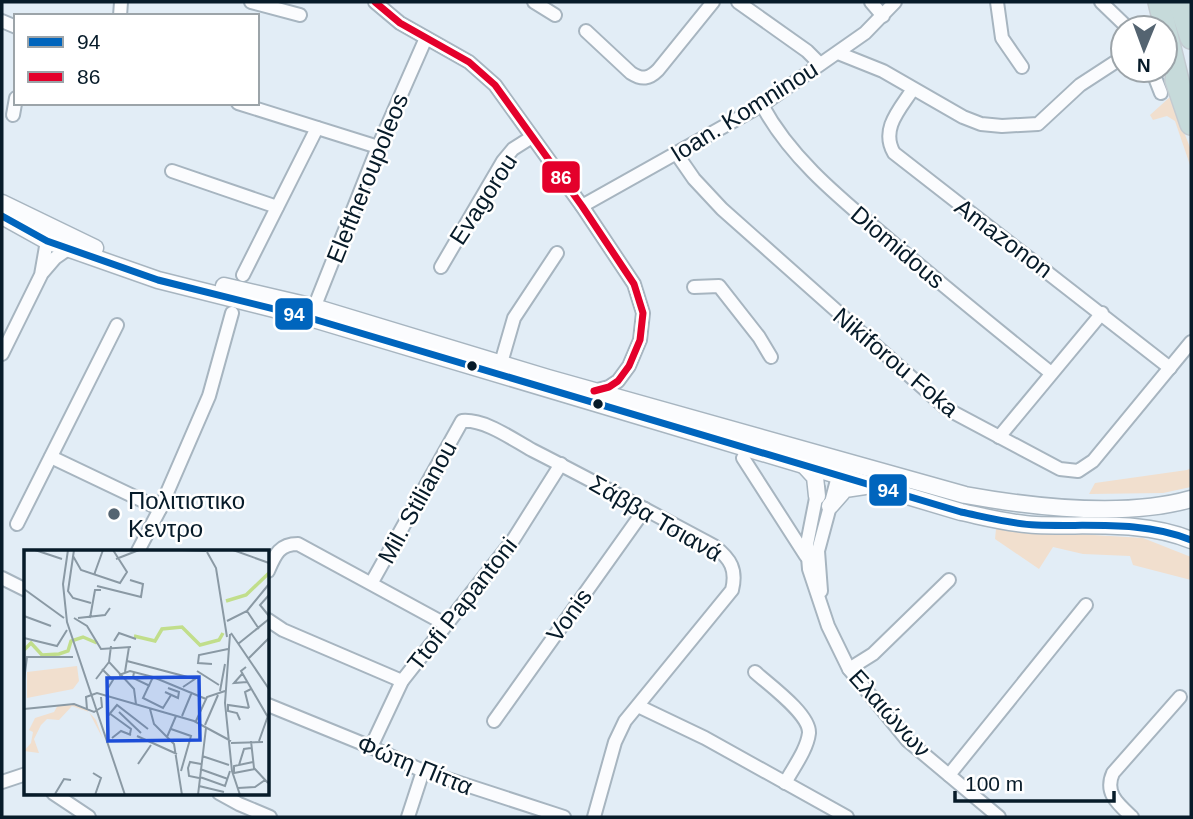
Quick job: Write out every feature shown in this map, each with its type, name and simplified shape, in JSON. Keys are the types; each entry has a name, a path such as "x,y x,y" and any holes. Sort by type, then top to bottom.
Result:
{"highway":[{"path":"1160,2 1171,93"},
{"path":"1179,2 1191,38"},
{"path":"1170,84 1171,93 1191,124"}],"main road":[{"path":"2,203 79,241 161,270 501,363 636,403 840,469 1032,507 1141,507 1191,499"},
{"path":"2,216 47,241 158,280 312,313 804,465 824,464"},
{"path":"804,465 815,477 823,501 845,489 871,486"},
{"path":"840,469 871,486 948,509 1032,525 1142,528 1191,540"}],"street":[{"path":"251,2 300,15"},
{"path":"375,2 400,23 470,62 495,85 506,97 634,284 642,304 642,332 629,366 626,386 636,403"},
{"path":"534,2 555,16"},
{"path":"586,31 631,73 640,78 649,77 658,70 713,2"},
{"path":"738,2 807,51 820,64"},
{"path":"871,2 883,16"},
{"name":"Ioan. Komninou","path":"582,206 762,105 865,33 895,2"},
{"path":"997,2 1002,38 1022,67"},
{"name":"Eleftheroupoleos","path":"312,313 378,148 426,38"},
{"path":"838,52 883,71 963,117 981,124 1002,126 1033,125 1042,121 1091,78 1109,66"},
{"path":"1164,84 1171,93"},
{"name":"Amazonon","path":"913,89 889,129 889,141 894,153 1170,368"},
{"path":"13,115 15,105"},
{"path":"244,105 378,148"},
{"name":"Diomidous","path":"762,105 789,146 836,194 1051,373"},
{"path":"243,275 317,128"},
{"name":"Evagorou","path":"440,267 503,161 513,149 532,137"},
{"name":"Nikiforou Foka","path":"676,153 702,189 722,209 928,394 955,415 1060,469 1083,469 1093,461 1191,342"},
{"path":"172,171 276,207"},
{"path":"41,275 47,241"},
{"path":"2,354 41,275 55,258 68,249"},
{"path":"501,363 518,312 557,253"},
{"path":"694,287 719,286 759,337 771,357"},
{"path":"139,550 160,509 209,396 232,313"},
{"path":"999,437 1102,313"},
{"path":"17,524 117,325"},
{"path":"594,391 614,385 629,366"},
{"name":"Σάββα Τσιανά","path":"462,421 483,425 561,464 721,551 731,563 735,575 729,595 625,720 615,742 594,817"},
{"name":"Mil. Stilianou","path":"372,582 462,421"},
{"path":"51,457 160,509"},
{"path":"743,458 807,557"},
{"name":"Ttofi Papantoni","path":"371,747 402,681 513,540 561,464"},
{"name":"Ελαιώνων","path":"824,464 817,564 828,626"},
{"name":"Ελαιώνων","path":"840,469 823,501 807,557 812,581 828,626 849,669 907,740 999,817"},
{"name":"Vonis","path":"494,720 645,509"},
{"path":"270,566 277,550 293,544 303,546 445,624"},
{"path":"2,578 24,589"},
{"path":"849,669 873,654 949,580"},
{"path":"949,775 1086,605"},
{"path":"270,621 283,630 402,681"},
{"path":"755,672 800,713 809,726 807,741 785,783"},
{"path":"1132,817 1110,793 1110,780 1113,773 1180,697"},
{"name":"Φώτη Πίττα","path":"270,706 371,747 423,772 564,817"},
{"path":"638,706 705,738 847,817"},
{"path":"408,817 423,772"},
{"path":"2,782 24,775"},
{"path":"55,794 89,817"},
{"path":"221,794 270,817"}],"shaded area":[{"path":"1170,97 1191,150 1191,168 1175,121 1167,116 1153,120 1150,115"},
{"path":"1191,468 1191,487 1163,493 1089,494 1095,483"},
{"path":"996,529 1143,538 1191,557 1191,580 1133,565 1130,556 1083,554 1053,547 1039,569 995,539"}],"transit line":[{"name":"86","path":"375,2 400,23 469,62 495,85 634,284 643,313 640,340 629,366 618,381 594,391"},
{"name":"94","path":"2,216 47,241 158,280 310,318 961,512 1027,524 1134,527 1191,540"}],"place":[{"name":"Πολιτιστικο Κεντρο","path":"114,514"}]}
